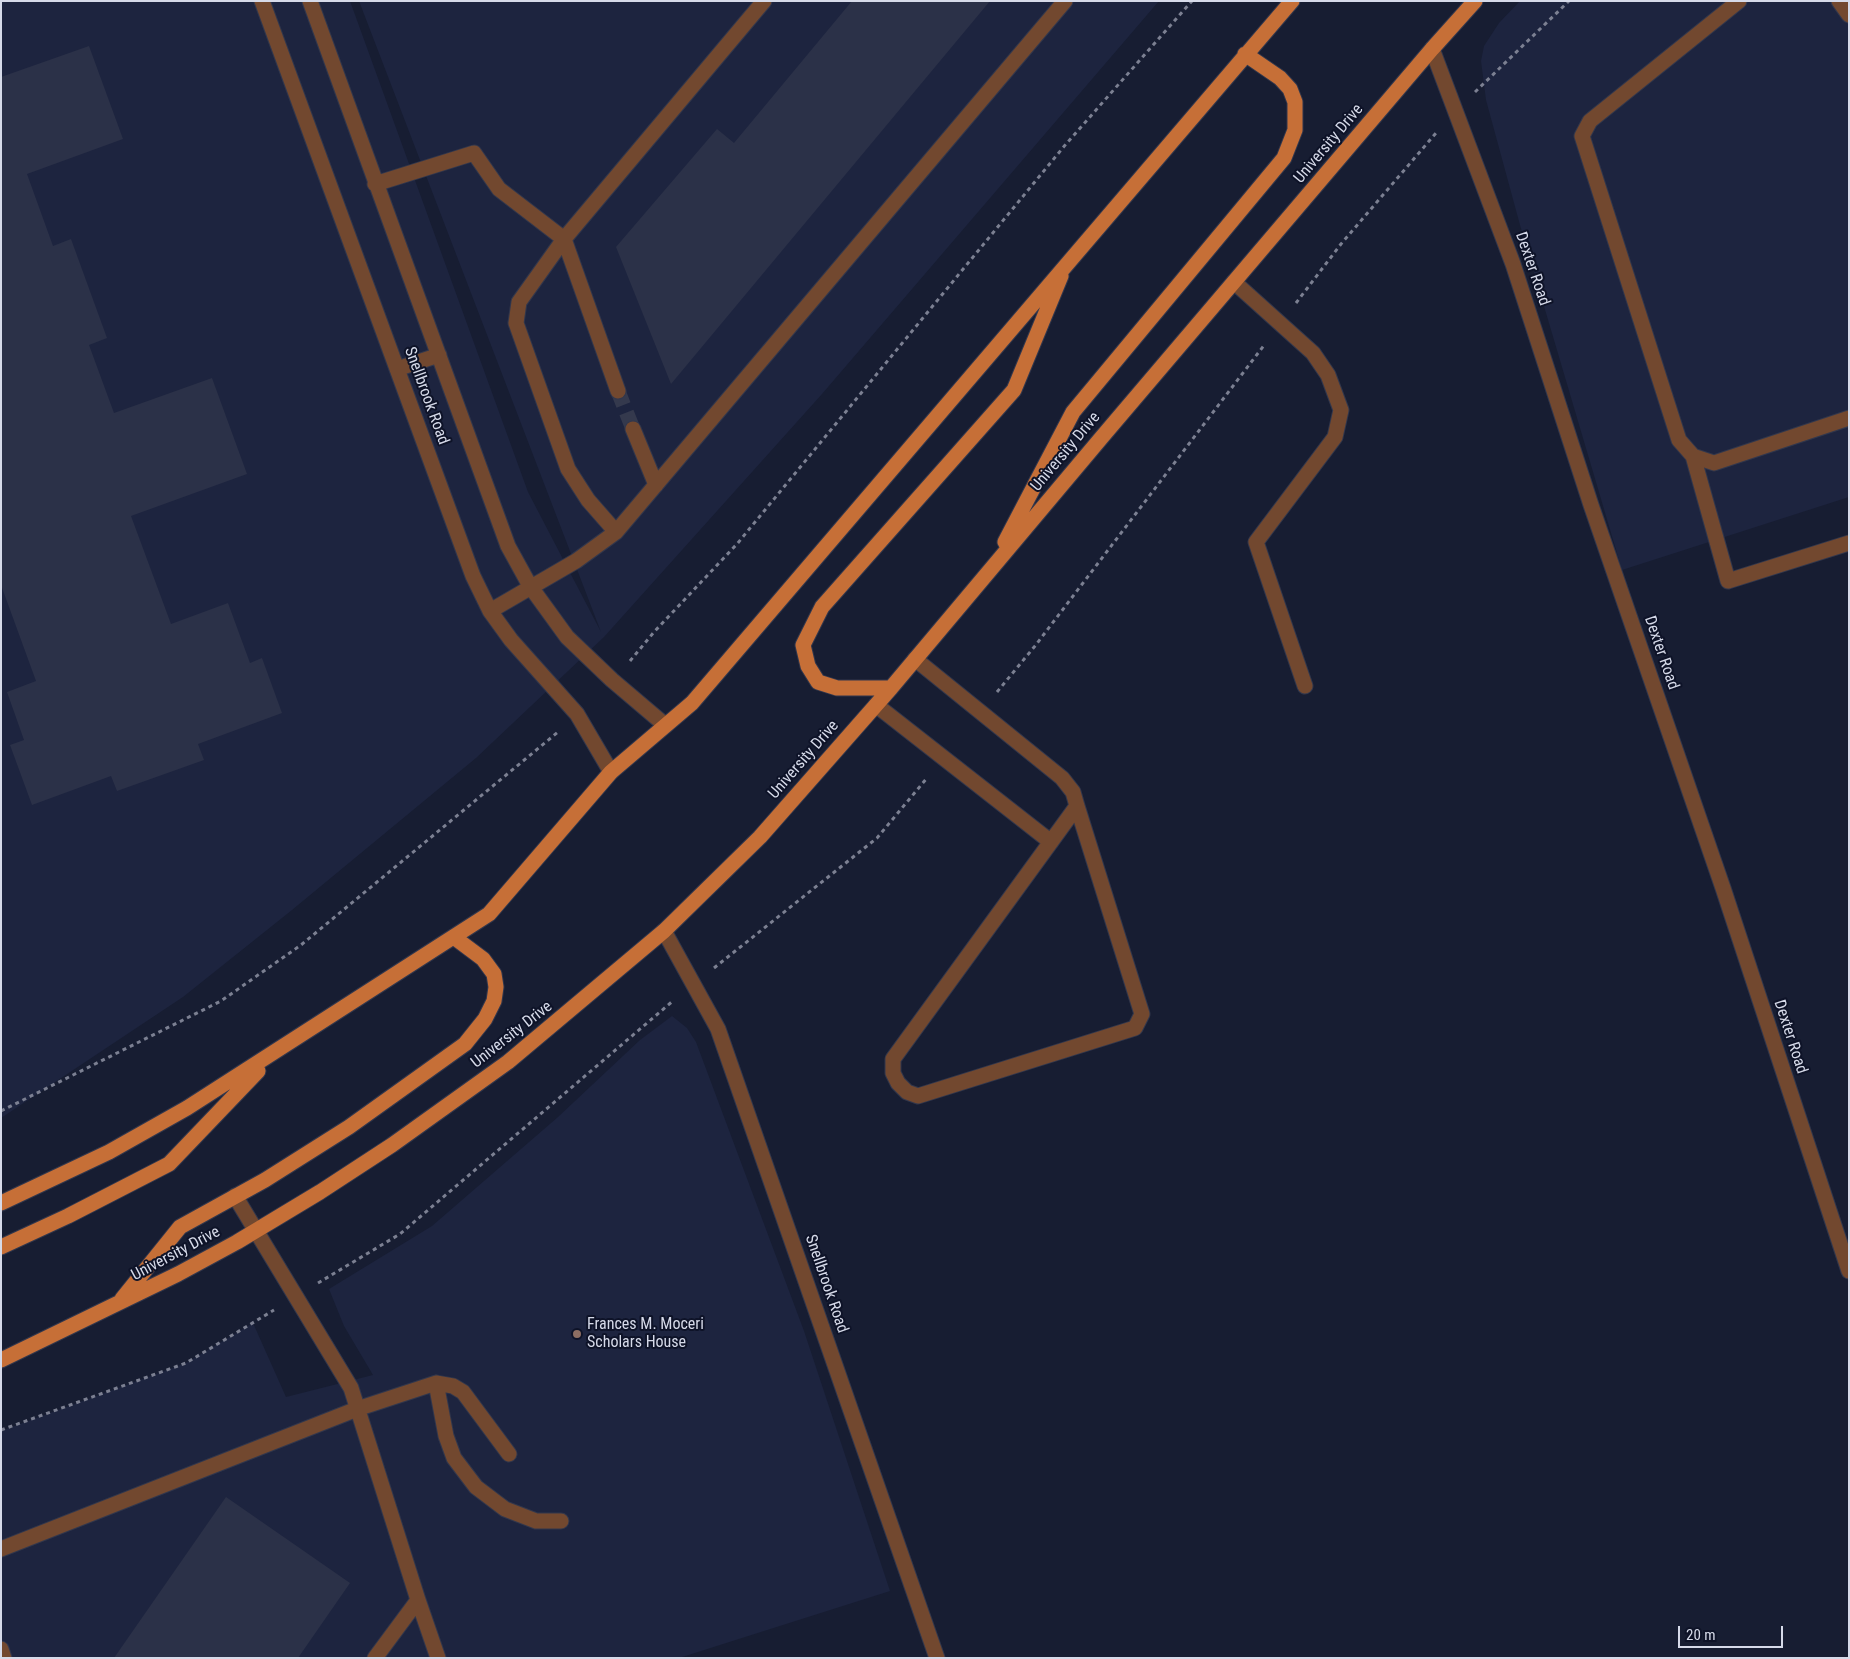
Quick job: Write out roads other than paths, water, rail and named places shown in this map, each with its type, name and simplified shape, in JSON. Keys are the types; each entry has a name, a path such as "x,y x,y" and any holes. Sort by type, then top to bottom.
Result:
{"main road":[{"path":"1,1203 109,1152 187,1108 274,1054 347,1004 455,938 489,914 611,772 692,703 1066,263 1292,1"},
{"name":"University Drive","path":"1,1360 178,1274 257,1230 392,1145 464,1095 546,1032 664,930 760,836 876,705 1432,49 1476,1"},
{"path":"991,568 1073,412 1284,158 1295,130 1295,102 1290,89 1280,78 1245,54"},
{"path":"890,688 837,688 818,682 808,666 803,645 822,607 1014,390 1066,263"},
{"path":"118,1304 180,1227 236,1196 349,1127 465,1044 485,1019 494,1001 496,987 494,974 483,959 455,938"},
{"path":"1,1248 169,1164 274,1054"}],"street":[{"name":"Snellbrook Road","path":"262,1 473,576 490,611 511,640 576,714 611,772"},
{"name":"Snellbrook Road","path":"310,1 508,546 530,586 567,637 612,680 665,725"},
{"path":"616,532 588,500 568,469 516,323 519,302 564,240 764,1"},
{"path":"490,611 530,586 576,562 616,532 1065,1"},
{"path":"1739,1 1590,121 1582,136 1679,440 1693,456 1728,581 1849,543"},
{"path":"1839,1 1849,15"},
{"name":"Dexter Road","path":"1432,49 1514,264 1591,505 1726,898 1849,1271"},
{"path":"375,184 474,153 499,189 564,240 618,391"},
{"path":"1234,282 1313,353 1328,375 1341,410 1336,437 1256,542 1305,686"},
{"path":"397,370 439,355"},
{"path":"1693,456 1714,463 1849,418"},
{"path":"633,429 656,485"},
{"path":"915,659 1062,778 1073,792 1142,1014 1136,1028 918,1096 907,1092 898,1083 893,1073 894,1059 1077,806"},
{"path":"876,705 1051,842"},
{"name":"Snellbrook Road","path":"664,930 718,1029 937,1658"},
{"path":"236,1196 326,1350 351,1388 438,1658"},
{"path":"436,1383 446,1436 454,1458 476,1487 505,1510 536,1521 561,1521"},
{"path":"1,1549 358,1409 436,1383 453,1386 463,1392 508,1454"},
{"path":"375,1658 418,1600"},
{"path":"1,1649 4,1658"}],"tunnel":[{"path":"618,391 633,429"}],"place":[{"name":"Frances M. Moceri Scholars House","path":"577,1334"}]}
